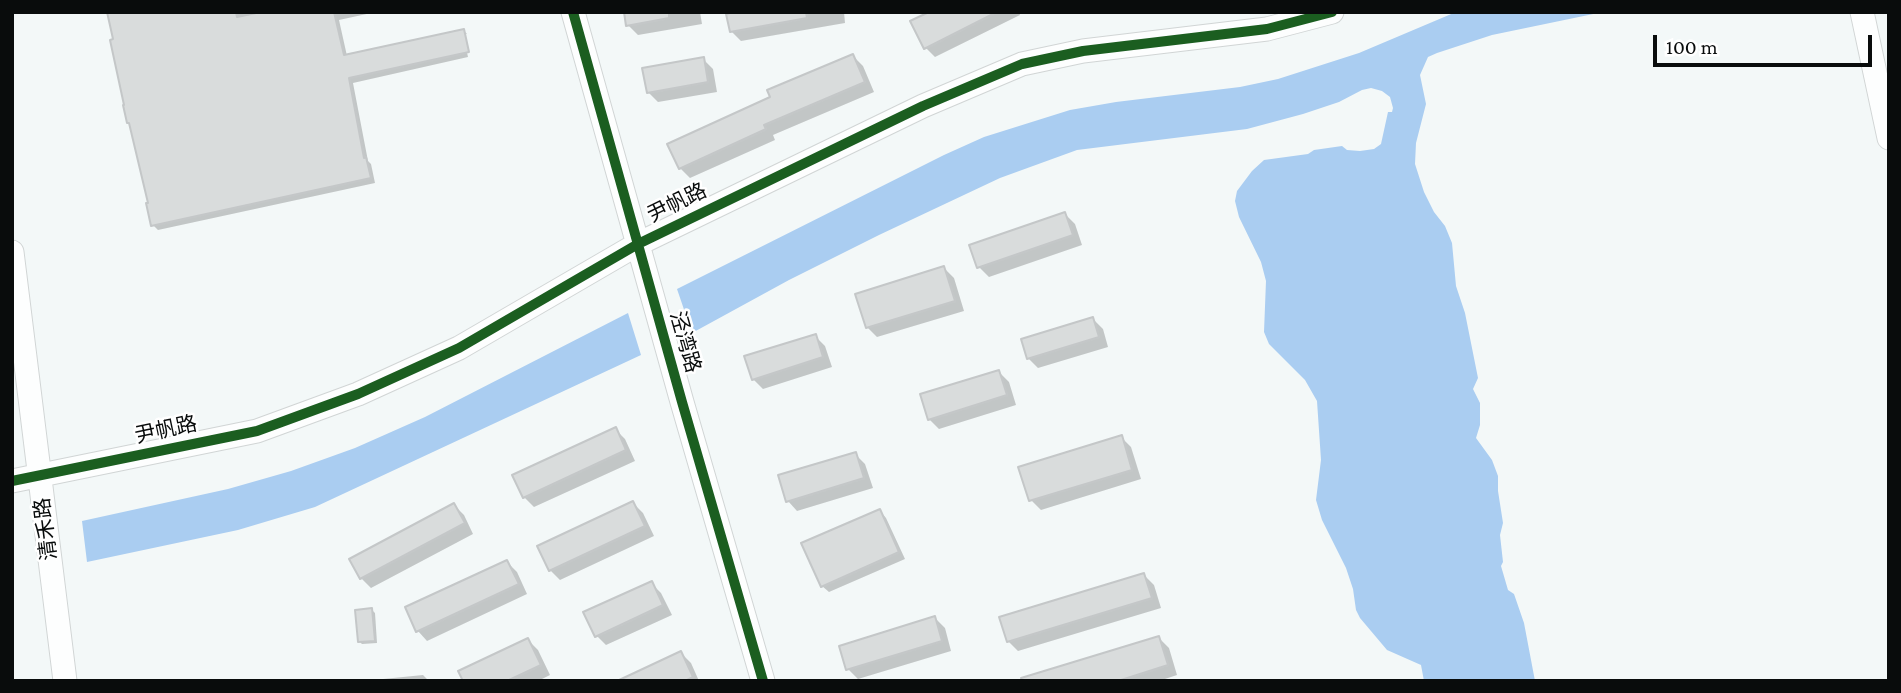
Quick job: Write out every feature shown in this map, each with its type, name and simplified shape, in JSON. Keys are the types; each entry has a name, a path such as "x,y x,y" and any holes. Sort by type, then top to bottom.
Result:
{"street":[{"name":"泾湾路","path":"573,12 763,681"},
{"name":"尹帆路","path":"12,481 257,431 358,394 458,348 638,244 923,106 1022,64 1083,51 1266,29 1332,12"},
{"path":"1862,12 1889,138"},
{"name":"清禾路","path":"12,252 65,681"}],"water":[{"path":"1456,12 1603,12 1492,35 1437,53 1428,57 1420,75 1426,104 1416,143 1415,164 1424,192 1452,243 1456,286 1465,313 1478,378 1473,389 1480,403 1480,425 1476,438 1492,460 1498,476 1503,523 1500,535 1503,562 1501,566 1508,590 1514,594 1524,623 1535,681 1424,681 1421,665 1387,650 1360,618 1346,568 1322,520 1316,500 1321,460 1317,401 1305,380 1269,344 1264,332 1266,281 1261,262 1239,217 1235,201 1237,191 1264,160 1342,146 1347,150 1374,149 1381,144 1388,112 1392,112 1393,108 1390,97 1382,91 1371,88 1362,90 1339,102 1247,129 1077,150 1000,178 879,235 692,333 677,289 984,137 1070,110 1240,87 1278,79 1359,53"},
{"path":"628,313 641,355 315,507 238,530 87,562 82,521 228,489 291,471 355,448 425,417"}],"building":[{"path":"107,12 236,12 237,17 261,12 334,12 344,55 464,29 469,52 349,78 364,158 366,157 371,178 151,226 148,203 123,105"},
{"path":"624,12 669,12 669,18 626,26"},
{"path":"806,12 807,18 730,32 726,14"},
{"path":"929,12 997,12 924,49 910,21"},
{"path":"853,54 865,82 764,125 766,129 679,169 667,144 770,97 767,90"},
{"path":"704,57 708,82 647,93 642,68"},
{"path":"1065,212 1073,235 977,268 969,245"},
{"path":"944,266 955,301 866,328 855,294"},
{"path":"1093,317 1099,337 1027,359 1021,339"},
{"path":"816,334 823,357 752,380 744,356"},
{"path":"999,370 1007,395 928,420 920,394"},
{"path":"616,427 626,450 523,498 512,475"},
{"path":"1122,435 1132,470 1029,501 1018,467"},
{"path":"856,452 864,478 786,502 778,475"},
{"path":"633,501 645,526 549,571 537,546"},
{"path":"454,503 465,523 360,579 349,559"},
{"path":"880,509 899,552 821,587 801,543"},
{"path":"507,560 519,584 416,632 405,607"},
{"path":"1144,573 1152,598 1007,642 999,617"},
{"path":"652,581 663,605 595,637 583,612"},
{"path":"372,608 375,641 358,642 355,610"},
{"path":"935,616 942,641 846,670 839,646"},
{"path":"1159,636 1168,665 1118,681 1022,681 1021,678"},
{"path":"528,638 541,665 507,681 463,681 458,671"},
{"path":"681,651 693,677 685,681 617,681"}],"cycle path":[{"path":"573,12 763,681"},
{"path":"12,481 257,431 358,394 459,348 638,244 923,106 1022,64 1083,51 1267,29 1332,12"}]}
